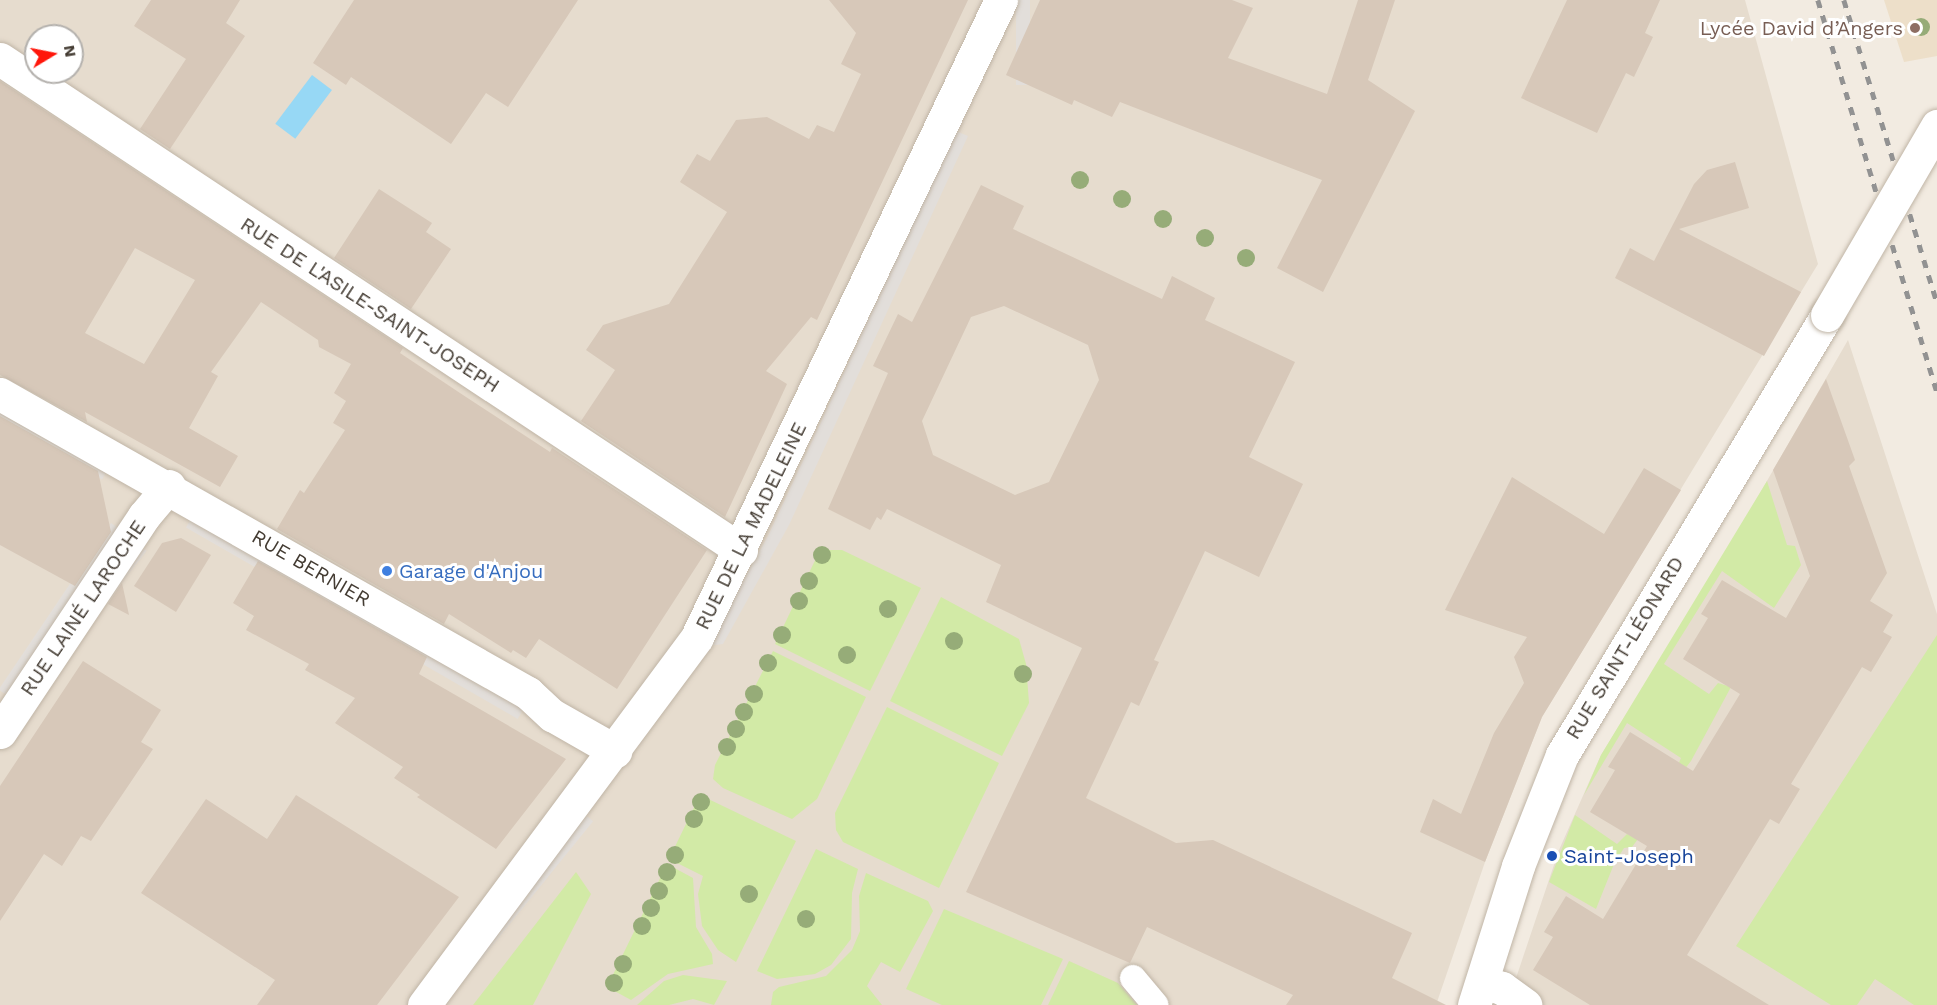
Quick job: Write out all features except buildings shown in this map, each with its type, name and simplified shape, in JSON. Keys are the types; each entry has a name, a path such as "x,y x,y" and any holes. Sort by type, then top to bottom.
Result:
{"street":[{"name":"RUE DE LA MADELEINE","path":"424,1005 615,751 697,637 741,550 1001,0"},
{"name":"RUE DE L'ASILE-SAINT-JOSEPH","path":"0,59 741,550"},
{"name":"RUE SAINT-LÉONARD","path":"1478,993 1518,866 1562,755 1827,315 1937,126"},
{"name":"RUE BERNIER","path":"0,394 169,486 528,693 552,715 615,751"},
{"name":"RUE LAINÉ LAROCHE","path":"0,732 144,516 169,486"},
{"path":"1478,993 1502,988 1525,1005"}],"lane":[{"path":"1133,978 1156,1005"}],"shaded area":[{"path":"0,0 1745,0 1818,264 1542,717 1485,862 1436,1005 0,1005"},
{"path":"1016,0 1030,0 1030,85 1016,85"},
{"name":"Lycée David d’Angers","path":"1884,0 1937,0 1937,56 1904,62"},
{"path":"956,131 968,136 789,525 723,644 707,646 768,536"},
{"path":"1848,340 1937,614 1937,1005 1507,1005 1559,850 1601,755 1717,568"},
{"path":"0,408 108,468 102,479 0,423"},
{"path":"192,517 524,708 518,719 186,527"},
{"path":"111,523 120,529 8,696 0,691 0,688"},
{"path":"138,544 147,551 0,738 0,721"},
{"path":"583,813 593,821 444,1005 437,1005 431,1000"}],"green space":[{"path":"1767,481 1787,545 1795,546 1801,565 1774,608 1722,571 1664,664 1709,694 1718,683 1731,687 1691,761 1684,770 1678,765 1681,758 1627,723 1584,795 1601,755"},
{"path":"820,550 842,550 921,588 870,691 775,644"},
{"path":"941,597 1019,639 1026,664 1029,703 1002,756 890,701"},
{"path":"1937,635 1937,1005 1914,1005 1875,979 1857,1005 1831,1005 1736,946"},
{"path":"773,651 866,697 817,799 792,819 723,788 713,779 715,765"},
{"path":"887,707 999,763 939,888 843,842 836,830 835,813"},
{"path":"700,795 796,841 736,962 718,950 702,926 698,894 703,876 669,859"},
{"path":"1575,815 1617,844 1627,834 1638,839 1632,847 1624,848 1614,864 1596,909 1549,882"},
{"path":"816,849 858,869 852,893 851,939 831,965 815,974 777,979 757,971"},
{"path":"667,864 693,878 696,927 712,954 713,964 668,974 631,1000 607,987"},
{"path":"576,872 591,894 533,1005 473,1005"},
{"path":"866,873 928,901 933,911 900,972 881,962 867,986 882,1005 771,1005 773,992 779,987 826,976 852,950 860,931 859,896"},
{"path":"944,909 1063,959 1041,1005 942,1005 906,989"},
{"path":"1069,961 1118,983 1137,1005 1048,1005"},
{"path":"683,975 727,981 714,1005 693,999 669,1005 637,1005 664,981"}],"water":[{"path":"312,75 332,90 295,139 275,124"}],"railway":[{"path":"1818,0 1937,391"},
{"path":"1844,0 1937,302"}],"place":[{"name":"Lycée David d’Angers","path":"1915,28"},
{"name":"Garage d'Anjou","path":"387,571"},
{"name":"Saint-Joseph","path":"1552,856"}]}
